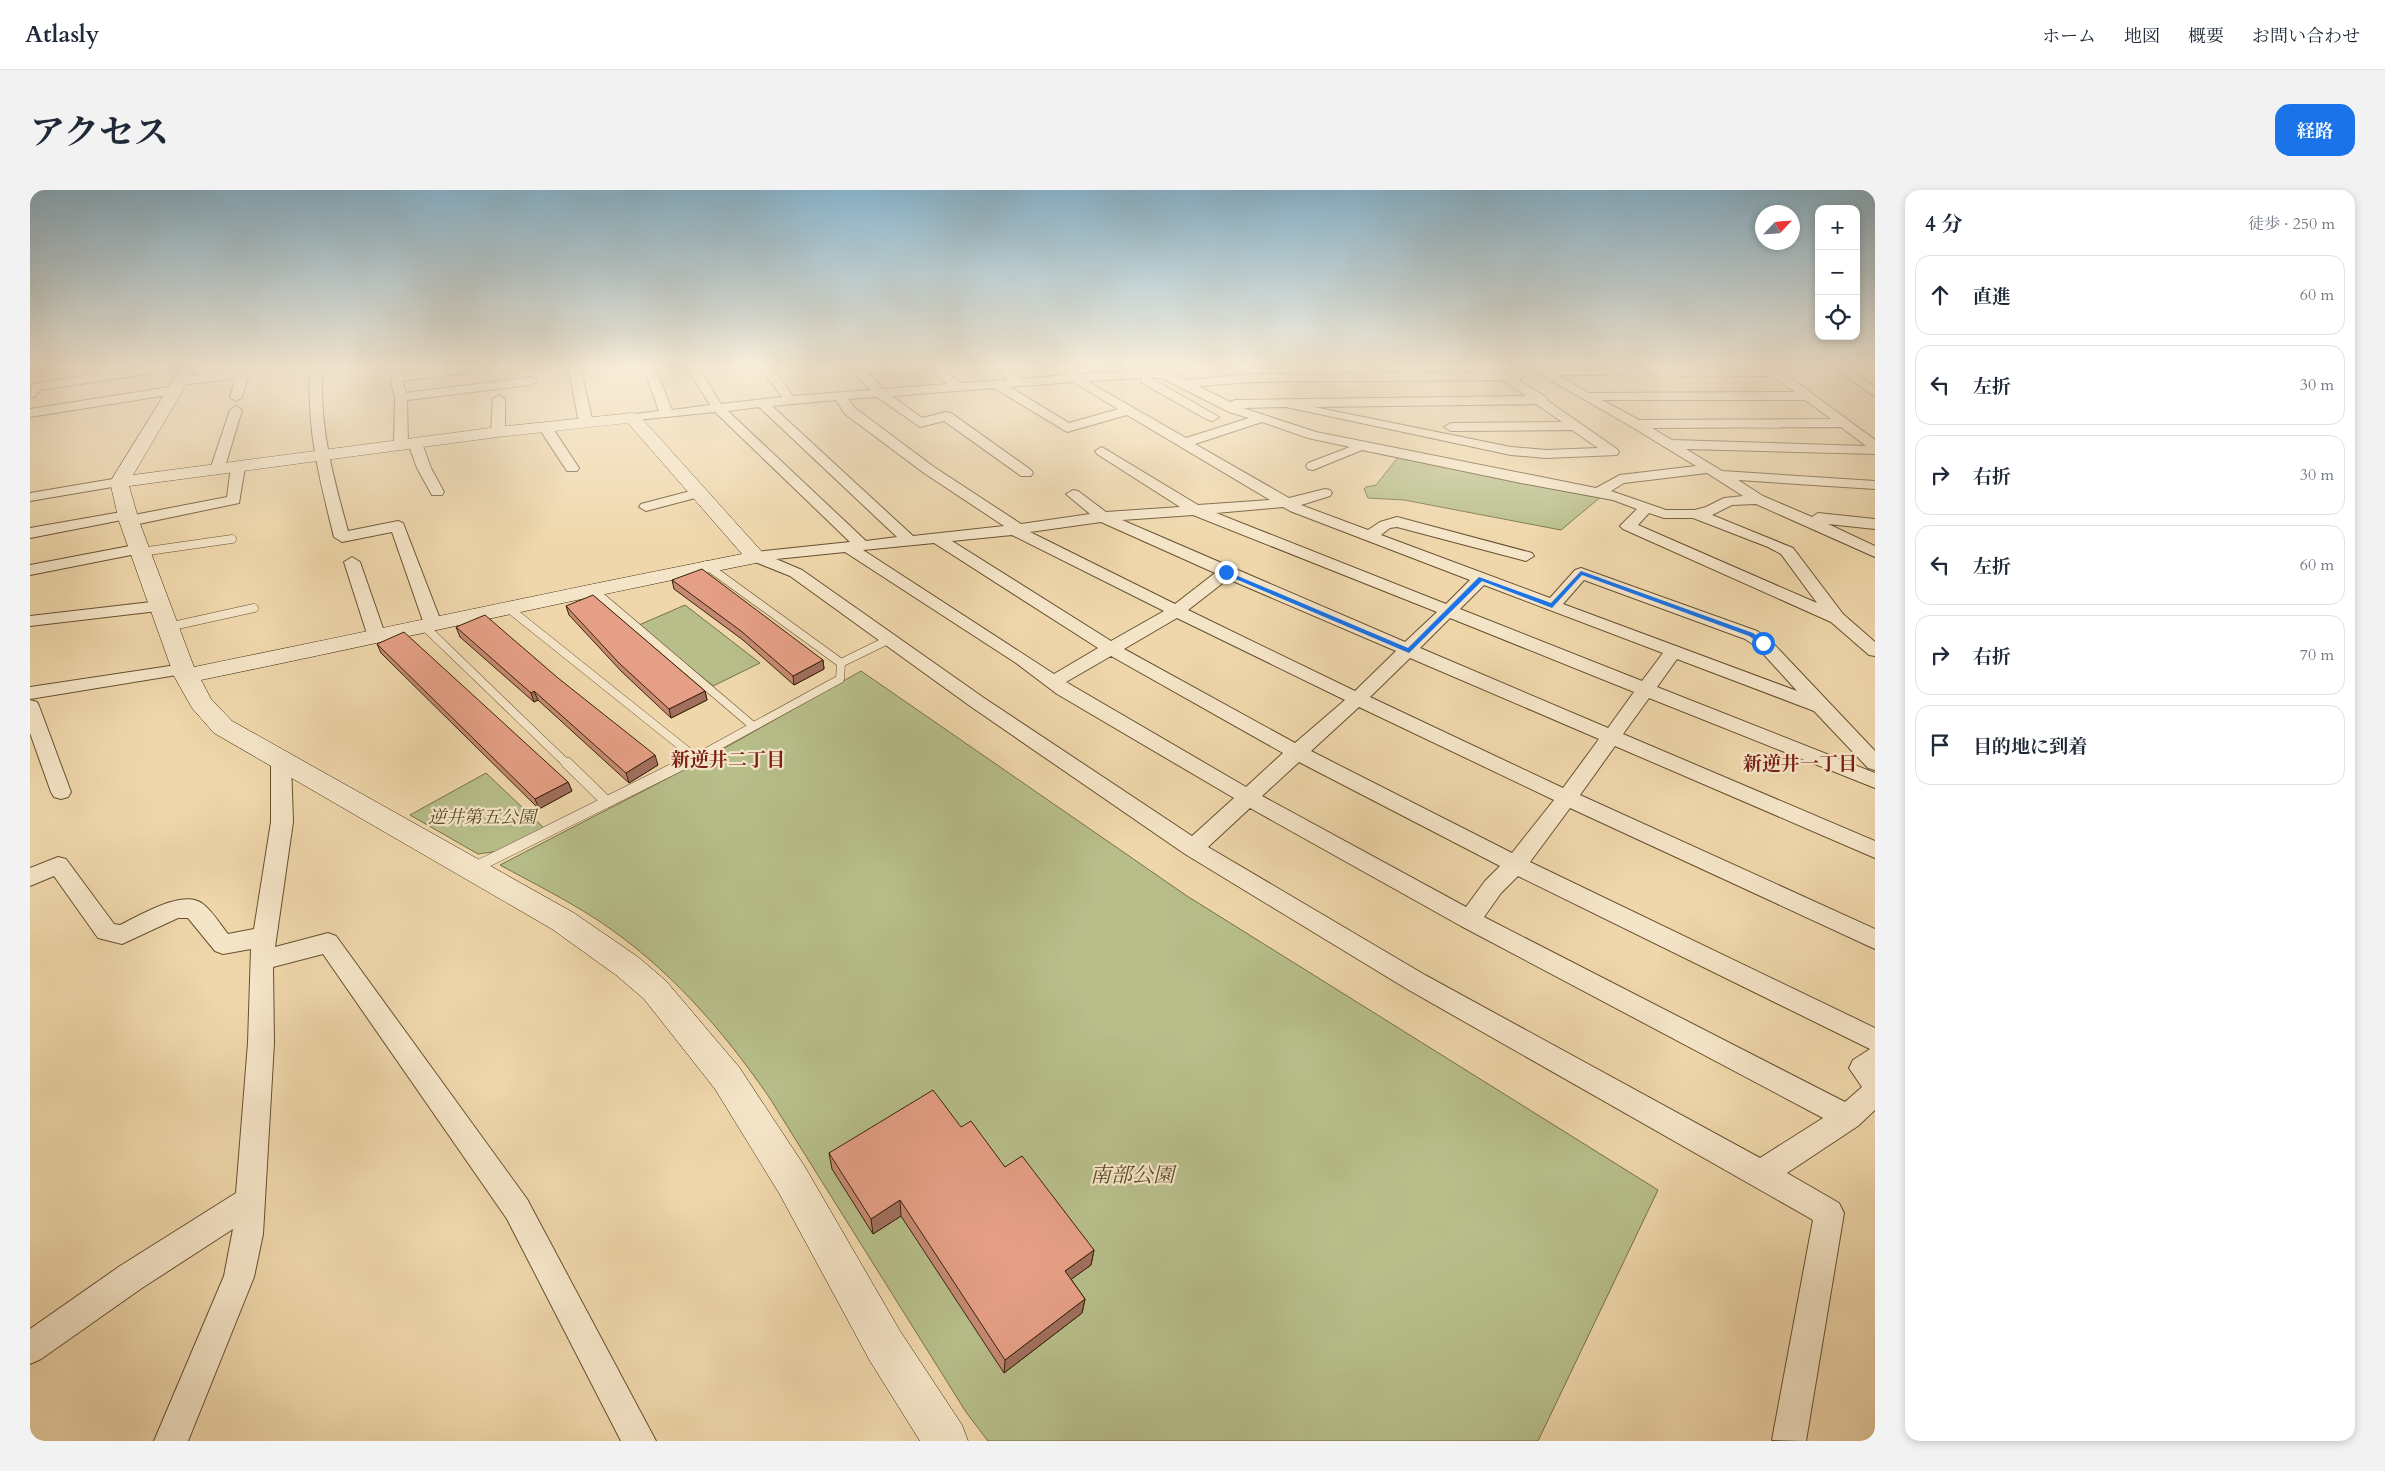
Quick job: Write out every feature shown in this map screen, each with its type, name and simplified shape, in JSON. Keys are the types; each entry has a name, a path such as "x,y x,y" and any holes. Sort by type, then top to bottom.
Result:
{"street":[{"path":"152,424 119,482 128,518 160,606 185,672 201,703 223,727 281,762 564,922 627,966 655,990 693,1033 727,1078 792,1180 885,1346 946,1441"},
{"path":"217,470 230,424"},
{"path":"318,424 321,456 342,537 398,526 429,625"},
{"path":"405,424 408,444 437,492"},
{"path":"498,424 498,432"},
{"path":"30,497 119,482 566,424"},
{"path":"638,424 756,557 796,573 977,702 1193,848 1416,982 1829,1213 1789,1440"},
{"path":"734,424 854,545 1022,659 1052,682 1248,798 1469,920 1848,1117"},
{"path":"784,424 908,539"},
{"path":"868,424 929,470 1016,530 1175,612 1566,799 1875,940"},
{"path":"958,424 1026,473"},
{"path":"1061,424 1067,428 1079,424"},
{"path":"1153,424 1288,503 1481,579 1822,707"},
{"path":"1184,443 1242,424"},
{"path":"1281,424 1313,435 1358,445 1521,479 1616,496 1646,509 1664,514 1694,514 1710,511 1729,501 1758,499"},
{"path":"1383,424 1511,451 1546,454 1612,452 1577,426 1552,427 1512,424"},
{"path":"1449,424 1461,440"},
{"path":"1638,424 1758,499 1875,552"},
{"path":"1848,424 1875,446"},
{"path":"545,427 572,468"},
{"path":"1552,427 1620,479"},
{"path":"1670,444 1875,450"},
{"path":"1313,466 1356,449 1358,445"},
{"path":"1102,451 1195,510 1875,781"},
{"path":"30,533 234,500 238,468"},
{"path":"1601,493 1602,490 1620,479 1713,472 1875,485"},
{"path":"646,507 698,493"},
{"path":"30,693 245,663 377,637 507,607 706,565 756,557 908,539 1016,530 1103,517 1288,503 1325,493"},
{"path":"1073,494 1103,517 1226,572 1875,850"},
{"path":"1646,509 1628,526 1837,618"},
{"path":"1694,514 1774,544 1787,551 1837,618 1875,651"},
{"path":"1798,516 1875,524"},
{"path":"1371,536 1385,524 1392,522 1526,556"},
{"path":"935,537 1113,650 1297,752 1516,864 1875,1040"},
{"path":"1441,563 1469,541"},
{"path":"30,570 141,551"},
{"path":"352,562 377,637"},
{"path":"1052,682 1113,650 1175,612 1226,572"},
{"path":"1552,606 1581,573 1751,635 1763,643 1875,763"},
{"path":"1193,848 1297,752 1328,728 1481,579"},
{"path":"30,621 160,606"},
{"path":"1469,920 1492,887 1516,864 1566,799 1674,652"},
{"path":"30,706 61,792"},
{"path":"171,1441 239,1277 248,1234 261,1043 263,949 282,822 281,762"},
{"path":"30,878 58,865 106,931 122,935 175,909 194,909 224,944 263,949 328,943 516,1209 640,1441"},
{"path":"1875,1059 1862,1068 1875,1082"},
{"path":"1761,1174 1848,1117 1875,1093"},
{"path":"30,1348 131,1277 249,1202"}],"lane":[{"path":"141,551 232,539"},
{"path":"706,565 841,663"},
{"path":"592,589 753,726"},
{"path":"507,607 696,758"},
{"path":"168,627 254,608"},
{"path":"429,625 608,802"},
{"path":"841,663 890,640"},
{"path":"471,870 696,758 840,679 841,663"}],"green space":[{"path":"1399,456 1527,484 1602,496 1561,530 1404,500 1368,498 1364,489 1376,485"},
{"path":"685,605 760,663 713,686 639,625"},
{"name":"南部公園","path":"861,671 1187,896 1658,1190 1538,1441 988,1441 966,1412 769,1097 713,1024 671,979 624,939 575,906 500,865 707,758"},
{"name":"逆井第五公園","path":"486,773 544,828 499,851 478,854 410,815"}],"building":[{"path":"702,569 823,660 793,676 741,631 672,580"},
{"path":"593,595 705,691 669,709 619,663 566,606"},
{"path":"485,615 558,678 655,755 626,773 534,691 531,693 456,627"},
{"path":"404,632 568,782 535,799 377,644"},
{"path":"933,1090 961,1127 971,1121 1005,1167 1022,1156 1094,1250 1065,1271 1085,1299 1005,1360 900,1200 871,1219 829,1153"}],"district":[{"name":"新逆井二丁目","path":"728,759"},
{"name":"新逆井一丁目","path":"1800,763"}],"route":[{"path":"1226,572 1409,651 1481,579 1552,606 1581,573 1751,635 1763,643"}]}
